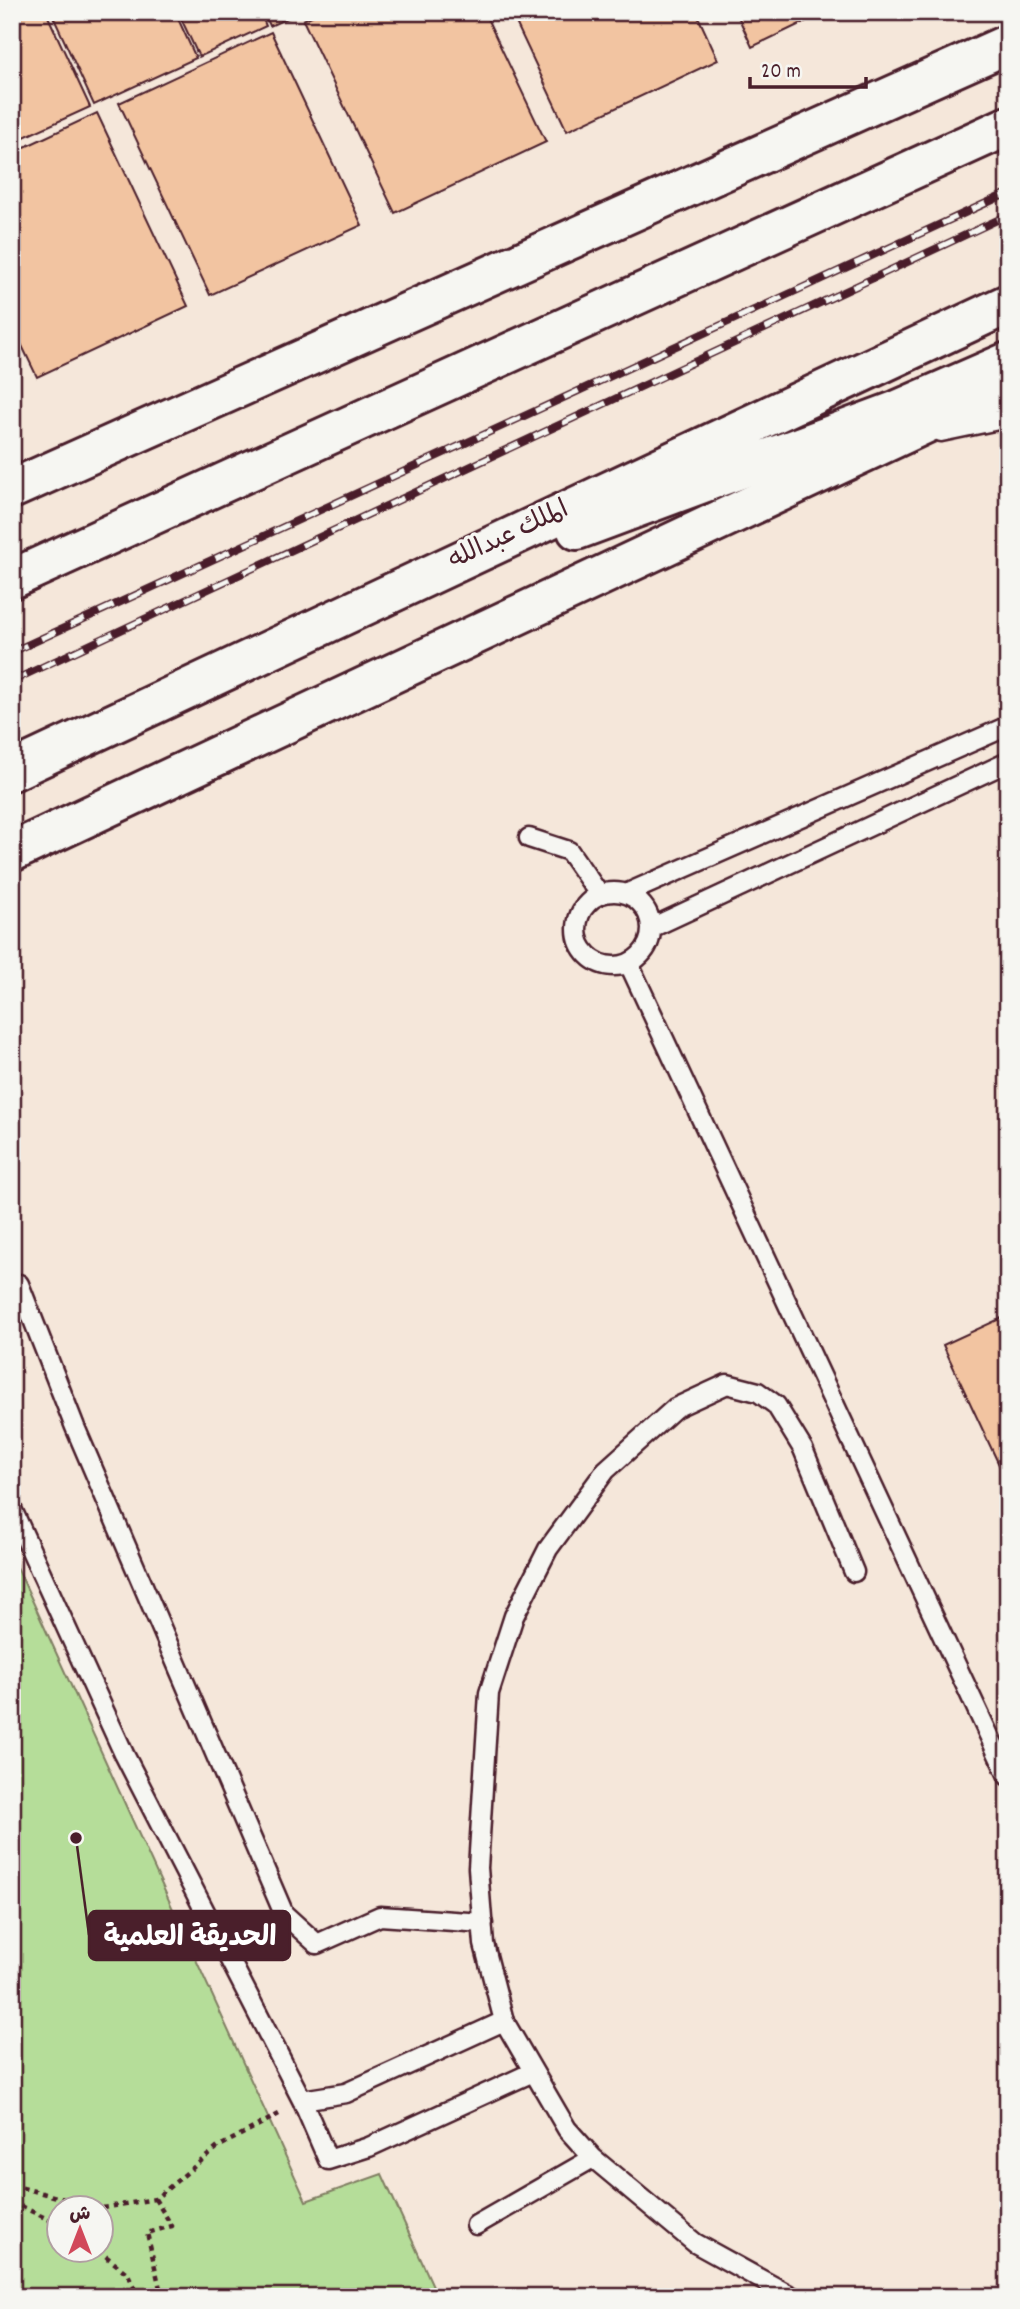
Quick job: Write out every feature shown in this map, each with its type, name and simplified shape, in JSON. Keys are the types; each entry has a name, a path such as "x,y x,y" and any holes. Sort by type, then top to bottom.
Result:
{"main road":[{"path":"12,489 1008,44"},
{"path":"12,579 1008,126"},
{"name":"الملك عبدالله","path":"12,771 302,632 1008,304"},
{"path":"12,556 598,314"},
{"path":"302,632 898,410 1008,362"},
{"path":"12,852 890,443 1008,385"}],"lane":[{"path":"890,443 1008,418"},
{"path":"630,892 648,914 651,928 649,943 629,964 599,964 587,956 579,944 576,930 578,916 586,903 599,894 630,892 1008,726"},
{"path":"651,928 1008,762"},
{"path":"529,838 569,851 599,894"},
{"path":"629,964 1008,1776"},
{"path":"19,1284 75,1427 284,1914 317,1944 380,1916 482,1923"},
{"path":"793,2297 695,2243 593,2158 567,2129 504,2021 484,1944 478,1868 489,1693 514,1616 548,1549 606,1470 676,1408 727,1384 758,1392 776,1405 803,1449 854,1572"},
{"path":"12,1509 124,1754 302,2101 328,2160 369,2147 533,2072"},
{"path":"302,2101 346,2093 504,2021"},
{"path":"476,2225 593,2158"}],"path":[{"path":"116,2205 155,2199 218,2147 302,2101"},
{"path":"12,2185 46,2194"},
{"path":"155,2199 172,2226 147,2233 162,2297"},
{"path":"12,2202 46,2218"},
{"path":"116,2264 128,2274 139,2297"}],"green space":[{"path":"12,1556 306,2201 382,2174 438,2297 12,2297"}],"building":[{"path":"12,12 46,12 90,107 22,138 12,118"},
{"path":"51,12 175,12 196,58 94,105"},
{"path":"178,12 260,12 266,26 199,57"},
{"path":"264,12 301,12 270,26"},
{"path":"320,12 484,12 546,142 395,213 303,20"},
{"path":"511,12 696,12 718,60 567,131"},
{"path":"736,12 825,12 752,47"},
{"path":"271,32 362,225 210,295 119,103"},
{"path":"97,113 188,306 37,377 12,325 12,153"},
{"path":"1008,1315 1008,1484 943,1345"}],"railway":[{"path":"12,652 1008,193"},
{"path":"12,681 1008,215"}],"place":[{"name":"الحديقة العلمية","path":"76,1838"}]}
